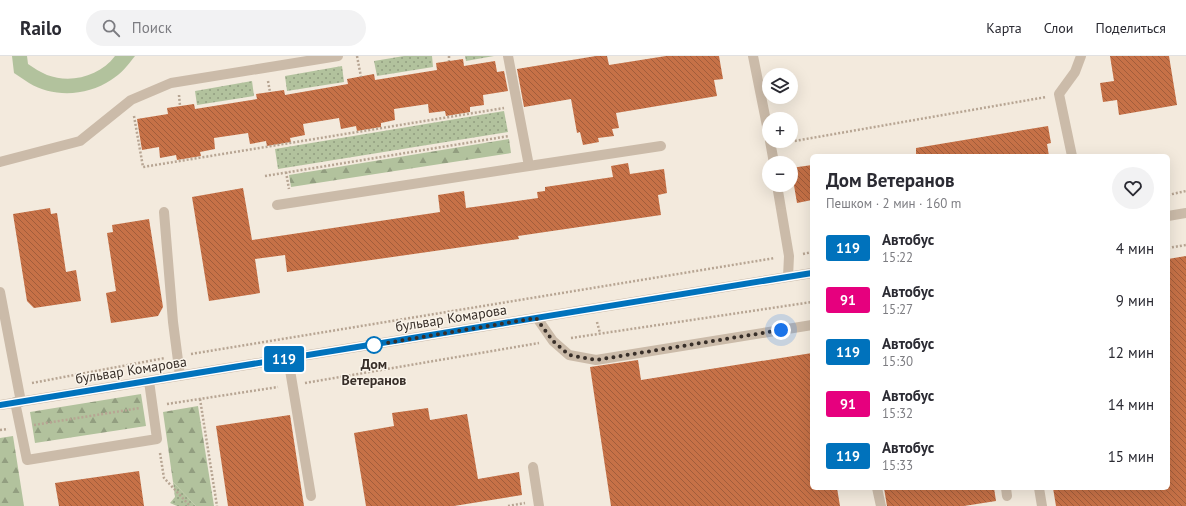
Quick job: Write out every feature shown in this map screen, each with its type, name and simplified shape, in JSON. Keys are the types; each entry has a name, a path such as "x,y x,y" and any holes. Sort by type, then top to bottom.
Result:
{"street":[{"path":"0,162 80,141 131,100 171,83 338,56"},
{"path":"508,56 529,166"},
{"path":"753,56 764,112"},
{"path":"1072,56 1075,72"},
{"path":"1072,154 1059,94 1075,72 1081,56"},
{"path":"277,205 661,146"},
{"path":"778,192 789,256 788,277"},
{"path":"164,212 173,322 180,376"},
{"path":"1170,216 1186,213"},
{"name":"бульвар Комарова","path":"0,405 810,273"},
{"path":"0,292 17,386 20,427 27,460 157,439 149,381"},
{"path":"536,318 553,341 569,355 596,360 810,325"},
{"path":"288,358 311,496"},
{"path":"533,467 539,506"},
{"path":"877,490 881,506"},
{"path":"1039,490 1042,506"}],"path":[{"path":"357,56 361,77"},
{"path":"448,56 449,61"},
{"path":"798,136 1059,94"},
{"path":"131,100 143,167 509,108"},
{"path":"265,176 514,135"},
{"path":"1170,195 1186,191"},
{"path":"1170,248 1186,245"},
{"path":"17,386 178,356 810,252"},
{"path":"0,430 292,385 553,341 810,302"},
{"path":"200,399 217,506"},
{"path":"157,439 164,478 190,506"}],"green space":[{"path":"12,56 27,56 28,64 37,70 56,78 66,79 93,73 109,63 115,56 135,56 115,78 102,85 81,92 60,93 39,88 14,73"},
{"path":"404,56 432,56 433,67 377,76 374,61"},
{"path":"465,56 494,56 466,61"},
{"path":"342,66 344,82 287,91 285,76"},
{"path":"252,81 254,96 197,105 195,91"},
{"path":"504,111 508,132 278,169 275,149"},
{"path":"509,139 511,153 291,187 289,175"},
{"path":"141,394 146,426 35,443 30,412"},
{"path":"198,406 214,506 196,506 173,482 163,412"},
{"path":"13,436 24,506 0,506 0,438"},
{"path":"173,482 196,506 177,506 170,503 175,497"}],"building":[{"path":"596,56 607,56 609,65 666,56 719,56 723,79 714,80 717,96 616,113 619,128 612,129 614,136 598,138 599,142 583,145 580,132 577,133 571,99 524,107 517,69"},
{"path":"1110,56 1169,56 1177,105 1119,115 1117,100 1103,102 1100,83 1114,81"},
{"path":"463,59 464,66 495,61 497,72 504,71 508,91 483,95 484,105 470,107 470,112 446,116 445,111 429,113 428,104 394,109 395,120 381,123 381,127 357,131 356,126 341,129 339,118 303,124 305,135 290,138 291,142 267,146 266,141 250,144 248,133 214,138 215,149 200,152 201,156 177,160 176,155 160,158 159,147 142,150 137,119 168,114 167,108 194,104 195,109 257,99 256,94 284,90 285,95 348,84 347,79 374,74 375,80 437,70 436,63"},
{"path":"1048,126 1051,143 1047,144 1049,154 916,154 916,148"},
{"path":"628,163 630,174 664,169 667,193 658,195 661,215 518,236 519,239 287,272 285,255 255,259 260,293 209,301 192,197 243,188 252,240 440,212 438,195 464,191 466,208 538,198 537,192 545,191 545,187 613,177 611,166"},
{"path":"810,165 810,200 797,203 795,192 798,192 798,167"},
{"path":"50,208 51,214 57,213 66,272 76,270 81,301 34,308 27,301 13,214"},
{"path":"149,219 163,307 158,316 111,323 106,293 116,291 107,233 113,232 112,225"},
{"path":"1186,256 1186,506 1056,506 1053,490 1170,490 1170,259"},
{"path":"810,353 810,490 837,490 840,506 611,506 590,367 638,360 641,380"},
{"path":"428,408 430,420 467,414 478,479 519,472 522,495 454,506 366,506 354,433 394,426 392,413"},
{"path":"290,415 304,506 228,506 216,426"},
{"path":"139,471 144,506 59,506 55,483"},
{"path":"884,490 994,490 996,501 964,506 887,506"}],"bus line":[{"name":"119","path":"0,405 810,273"}],"place":[{"name":"Дом Ветеранов","path":"374,345"}],"route":[{"path":"374,345 536,318 553,341 569,355 596,360 781,330"}]}
